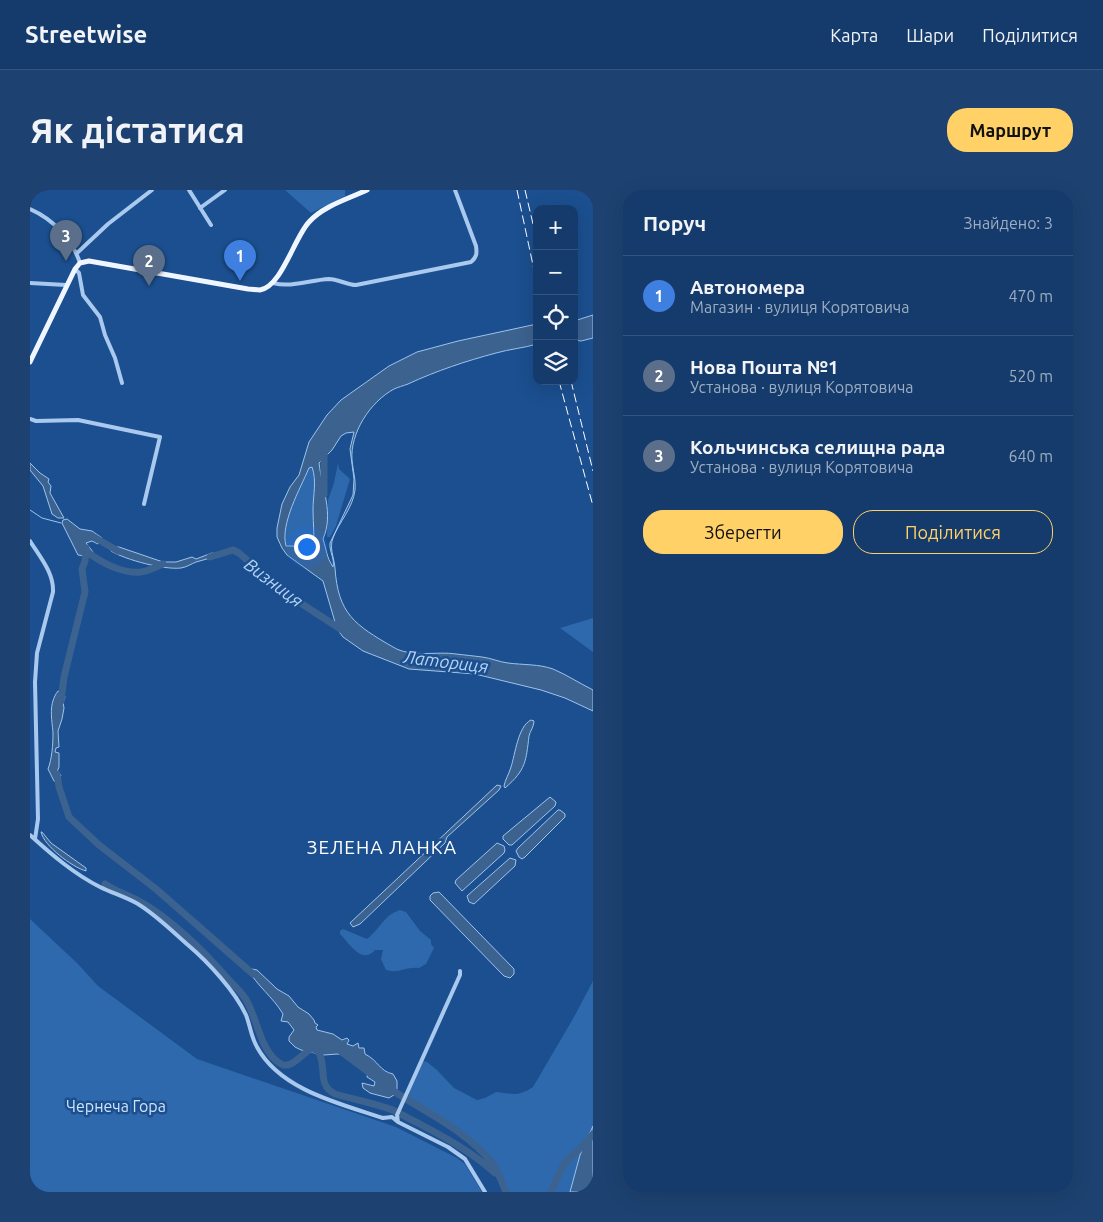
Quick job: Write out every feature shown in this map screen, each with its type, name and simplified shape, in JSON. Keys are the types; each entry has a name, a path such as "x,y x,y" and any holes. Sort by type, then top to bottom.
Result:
{"main road":[{"path":"30,362 66,285 80,263 89,261 260,290 273,283 301,232 310,221 319,213 367,190"}],"street":[{"path":"77,253 108,224 152,190"},
{"path":"189,190 211,225"},
{"path":"200,208 225,190"},
{"path":"350,190 353,197"},
{"path":"273,283 282,286 331,279 356,285 471,262 475,259 476,246 455,190"},
{"path":"30,209 42,216 67,238 77,253 80,263"},
{"path":"75,269 79,273 85,299 99,314 105,335 116,358 122,383"},
{"path":"30,284 66,285"},
{"path":"30,419 36,421 78,420 160,437 144,504"},
{"path":"30,541 48,570 53,584 53,592 36,663 38,819 35,840"},
{"path":"30,835 42,847 87,880 138,904 193,950 219,977 239,1002 246,1014 256,1046 278,1071 302,1088 319,1096 383,1118 392,1117 398,1122 448,1146 465,1159 485,1192"},
{"path":"398,1122 397,1115 412,1085 460,975 460,971"}],"green space":[{"path":"285,190 345,190 345,196 311,213"},
{"path":"338,463 339,469 350,479 336,526 330,537 327,537 328,500"},
{"path":"312,467 315,483 313,510 314,542 313,553 308,554 293,546 286,546 285,537 288,517 309,468"},
{"path":"593,618 593,652 560,628"},
{"path":"400,910 406,912 420,931 431,940 434,948 426,964 419,968 395,971 386,970 381,959 383,950 375,950 365,955 361,954 340,934 340,931 343,929 367,939 386,918"},
{"name":"Чернеча Гора","path":"30,919 78,964 98,986 197,1059 396,1127 457,1158 465,1164 482,1192 30,1192"},
{"path":"593,981 593,1126 580,1155 570,1192 506,1192 493,1165 465,1136 407,1099 412,1085 423,1061 437,1070 454,1088 477,1100 496,1092 515,1094 528,1090 533,1087"}],"water":[{"path":"593,315 593,338 578,341 578,320"},
{"path":"533,325 533,345 485,356 394,389 377,402 363,419 354,439 352,450 355,483 354,497 331,545 340,597 351,616 359,624 368,632 393,647 408,652 448,653 548,667 593,690 593,711 565,698 541,690 475,674 409,669 363,651 343,637 337,629 323,581 287,555 282,548 277,537 277,528 282,504 290,487 299,475 309,442 327,415 341,400 389,366 417,352","holes":["354,432 350,449 354,479 353,495 330,543 333,567 323,539 326,530 327,511 319,463 332,450 341,436","312,467 315,483 313,510 314,542 313,553 308,554 293,546 286,546 285,537 288,517 309,468"]},
{"path":"30,463 49,479 50,493 64,518 58,518 52,514 43,486 30,470"},
{"path":"67,519 80,529 92,531 102,538 98,544 92,541 86,543 93,552 91,557 78,555 62,523 63,520"},
{"path":"110,547 119,547 163,562 176,562 192,557 196,559 212,553 221,555 183,568 174,568 135,561 111,551"},
{"path":"58,691 62,692 65,697 58,731 59,747 56,748 55,752 59,753 57,772 61,775 58,783 54,781 48,769 53,742 52,706"},
{"path":"531,720 534,723 529,736 524,765 517,776 505,788 520,734"},
{"path":"497,785 501,786 499,790 447,837 445,843 360,924 353,927 350,923"},
{"path":"550,797 556,802 555,806 512,845 509,845 503,839 503,836"},
{"path":"558,810 565,814 565,817 525,857 522,859 519,857 516,851 518,848"},
{"path":"41,832 51,843 86,868 86,871 59,855 43,838"},
{"path":"497,843 504,846 504,853 462,891 455,883 456,880"},
{"path":"510,858 516,860 515,866 474,904 469,902 467,896"},
{"path":"439,892 514,969 514,974 510,978 504,976 430,900 430,896 433,893"},
{"path":"247,968 257,970 277,989 289,996 298,1007 309,1014 314,1020 318,1025 316,1027 317,1030 333,1034 342,1040 347,1038 349,1040 347,1044 353,1046 358,1043 359,1048 364,1048 365,1054 385,1071 393,1074 397,1081 397,1093 389,1098 370,1093 363,1088 362,1083 374,1086 375,1082 367,1077 368,1071 346,1055 324,1055 295,1047 289,1041 289,1037 294,1030 288,1022 281,1021 283,1014"},
{"path":"593,1126 593,1192 570,1192 580,1155"}],"waterway":[{"name":"Латориця","path":"324,494 324,455 326,448"},
{"path":"30,510 42,518 61,523"},
{"name":"Визниця","path":"92,536 118,551"},
{"path":"61,701 64,677 85,592 82,569 86,548"},
{"name":"Визниця","path":"210,557 233,550 239,553 282,591 342,630"},
{"path":"86,551 105,563 126,571 144,571 163,564"},
{"path":"57,774 59,787 69,817 99,845 156,889 253,974"},
{"path":"105,884 139,901 162,916 208,957 245,998 263,1043 281,1064 285,1065 294,1062 313,1048"},
{"path":"313,1049 318,1051 321,1057 324,1080 329,1090 335,1094 397,1112 458,1146 477,1158 495,1173"},
{"path":"339,1050 375,1077"},
{"path":"389,1088 444,1122 470,1141 493,1164 506,1192"},
{"path":"551,1192 563,1166 593,1134"}],"railway":[{"path":"517,190 533,265"},
{"path":"525,190 533,224"},
{"path":"560,385 593,506"},
{"path":"572,385 593,471"}],"place":[{"name":"Кольчинська селищна рада","path":"66,261"},
{"name":"Автономера","path":"240,281"},
{"name":"Нова Пошта №1","path":"149,286"}],"district":[{"name":"ЗЕЛЕНА ЛАНКА","path":"382,847"}]}
